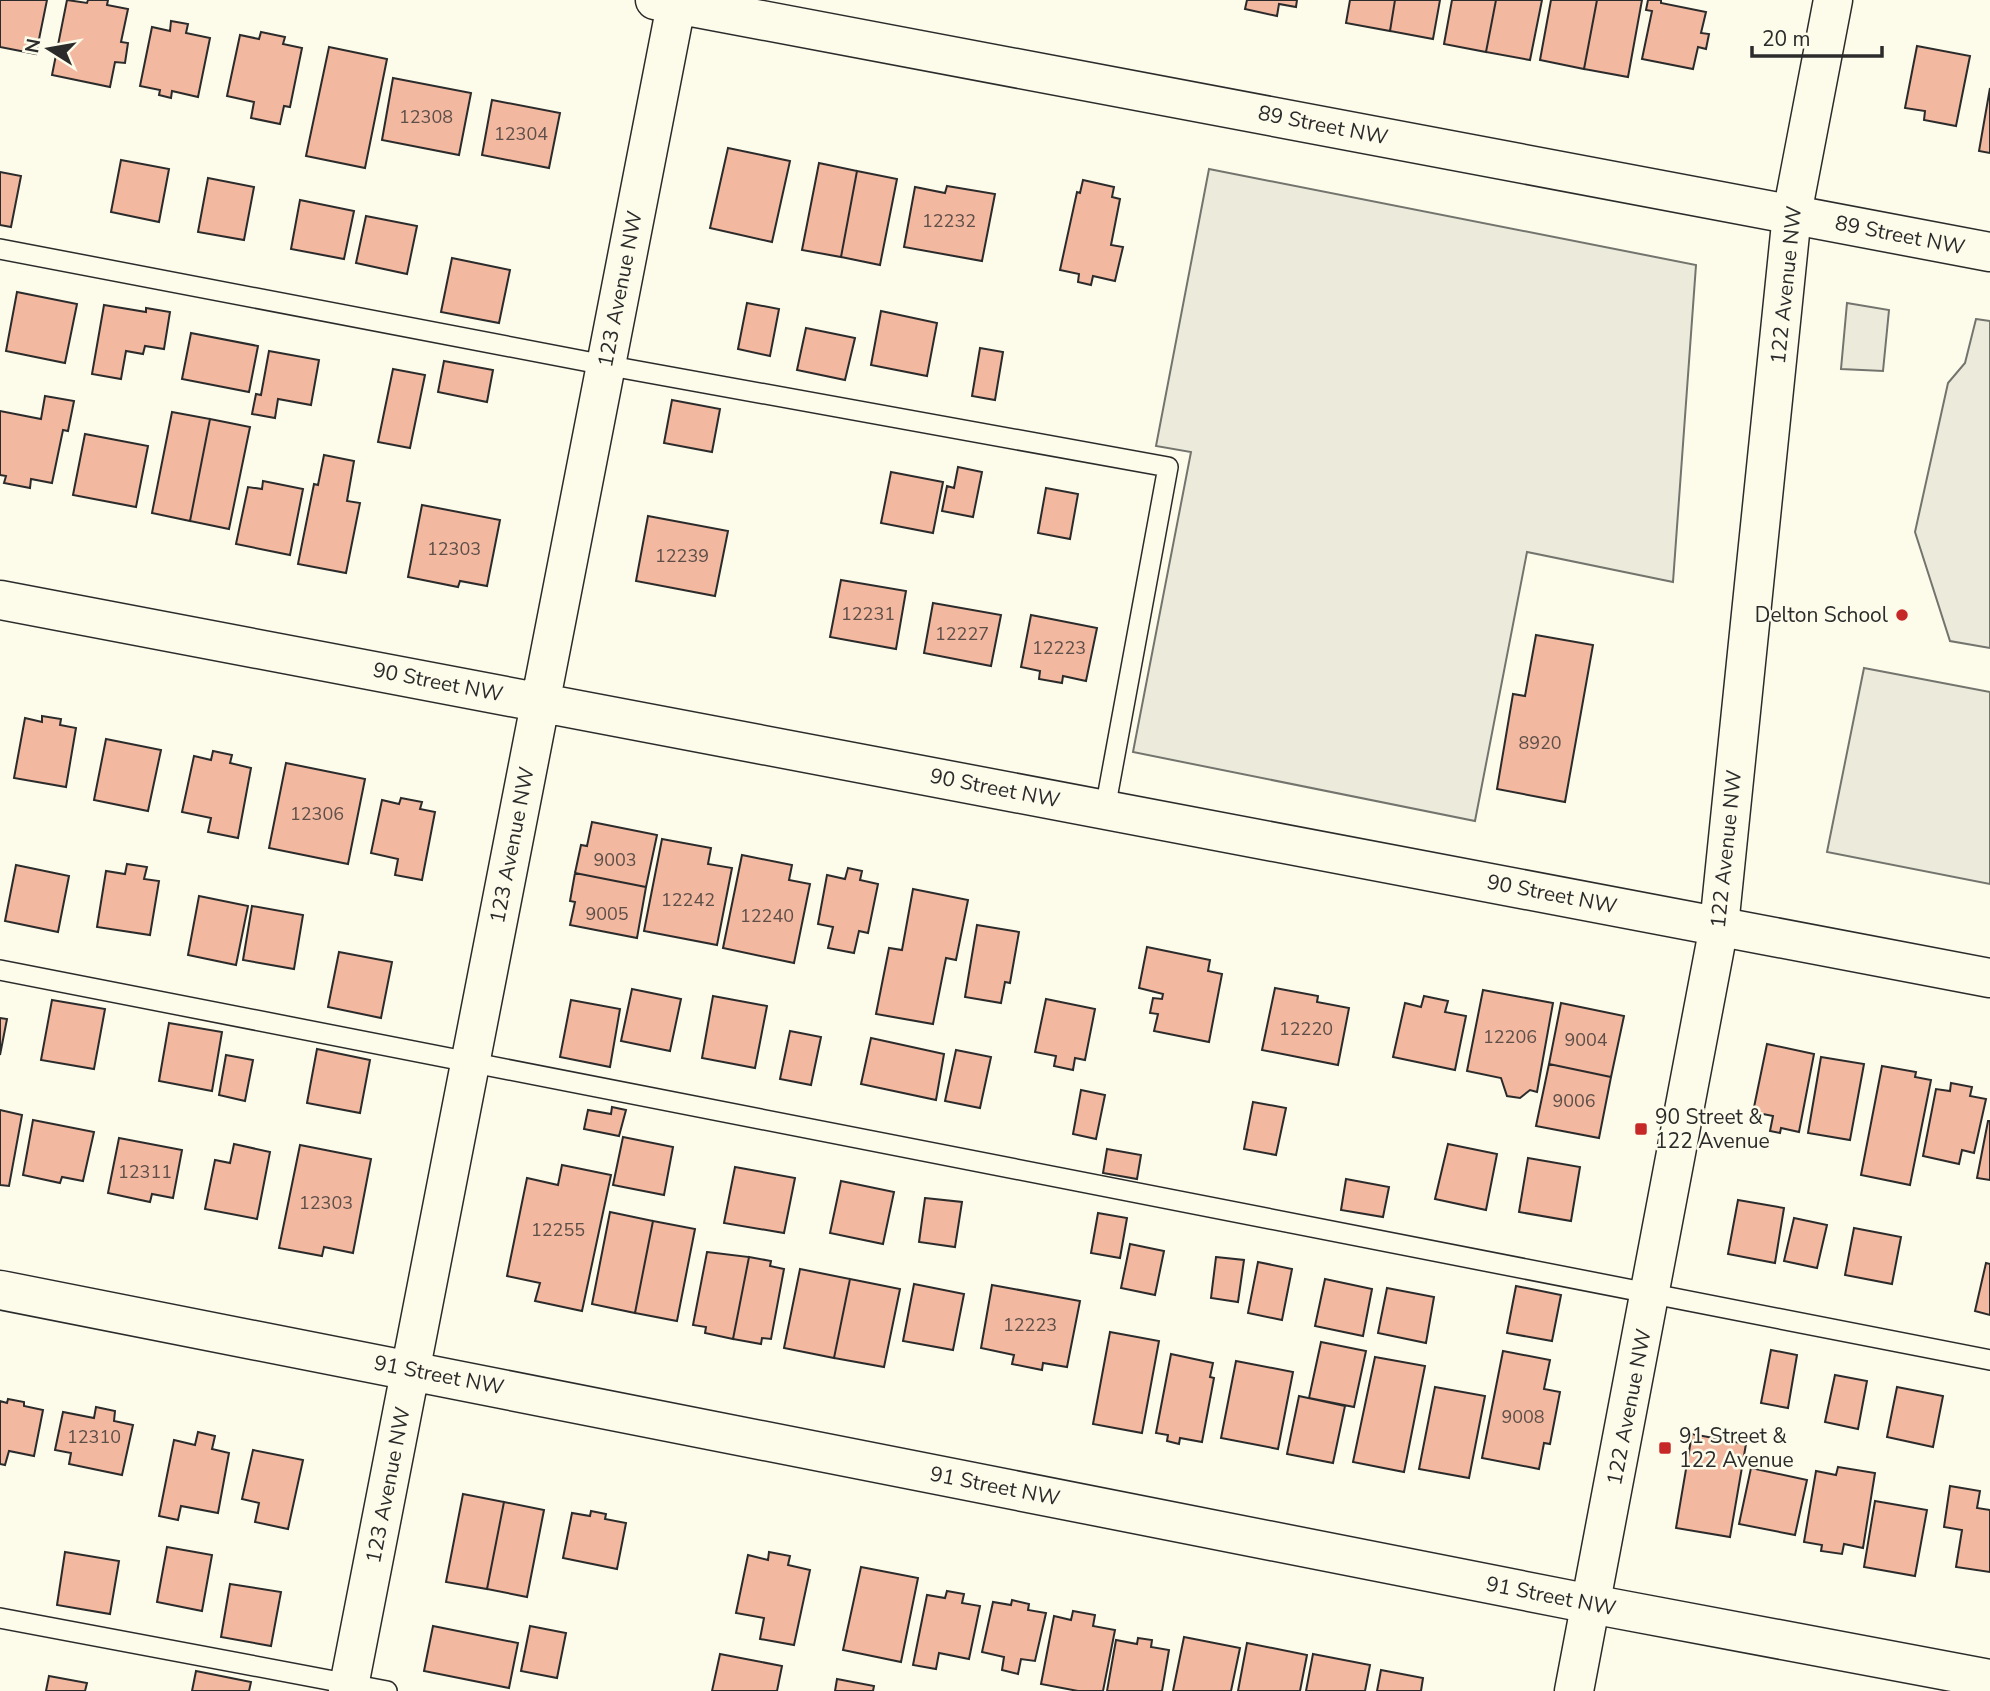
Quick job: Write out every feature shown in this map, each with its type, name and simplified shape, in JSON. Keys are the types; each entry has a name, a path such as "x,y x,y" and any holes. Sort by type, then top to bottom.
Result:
{"street":[{"name":"122 Avenue NW","path":"1574,1691 1719,926 1792,214 1833,0"},
{"name":"89 Street NW","path":"670,1 1990,252"},
{"name":"123 Avenue NW","path":"349,1687 541,702 670,1"},
{"name":"90 Street NW","path":"0,600 1990,978"},
{"name":"91 Street NW","path":"0,1290 1591,1604 1990,1679"}],"lane":[{"path":"0,249 605,365 1168,467 1105,809"},
{"path":"0,970 1990,1360"},
{"path":"0,1618 349,1687 387,1691"}],"shaded area":[{"path":"1209,169 1696,265 1673,582 1527,552 1475,821 1133,752 1191,452 1156,446"},
{"path":"1847,303 1889,310 1883,371 1841,369"},
{"path":"1976,319 1990,321 1990,648 1950,641 1915,532 1948,383 1965,363"},
{"path":"1864,668 1990,692 1990,884 1827,852"}],"building":[{"path":"0,0 47,0 36,54 0,47"},
{"path":"67,0 87,3 88,0 108,0 107,5 128,9 121,42 128,43 125,63 115,62 110,87 52,75"},
{"path":"1247,0 1297,0 1296,7 1279,4 1277,16 1245,9"},
{"path":"1350,0 1395,0 1390,31 1346,23"},
{"path":"1395,0 1440,0 1433,39 1390,31"},
{"path":"1452,0 1496,0 1486,52 1444,44"},
{"path":"1496,0 1542,0 1530,60 1486,52"},
{"path":"1551,0 1597,0 1584,69 1540,60"},
{"path":"1597,0 1642,0 1628,77 1584,69"},
{"path":"1648,0 1661,0 1661,3 1706,12 1701,33 1709,34 1706,49 1698,47 1693,69 1642,59 1652,11 1646,10"},
{"path":"171,21 188,24 186,33 210,38 198,97 172,91 171,98 159,95 160,90 140,86 152,27 170,31"},
{"path":"261,32 285,37 283,44 302,48 290,107 284,106 280,124 251,118 254,102 227,96 240,35 259,39"},
{"path":"1917,46 1970,56 1956,126 1924,120 1925,111 1905,108"},
{"path":"329,47 387,59 365,168 306,156"},
{"path":"393,78 471,93 459,155 382,140"},
{"path":"1990,88 1990,153 1979,151"},
{"path":"492,100 560,113 549,168 482,155"},
{"path":"728,148 790,161 772,242 710,228"},
{"path":"121,160 169,169 159,222 111,212"},
{"path":"819,163 857,171 841,257 802,250"},
{"path":"857,171 897,179 880,265 841,257"},
{"path":"0,172 21,176 11,227 0,225"},
{"path":"208,178 254,187 244,240 198,232"},
{"path":"1083,180 1114,187 1112,197 1120,199 1111,245 1123,247 1115,281 1093,276 1091,285 1078,282 1079,274 1060,270 1077,192 1080,193"},
{"path":"947,186 995,194 982,261 904,247 915,187 945,193"},
{"path":"300,200 354,211 344,259 291,249"},
{"path":"366,216 417,226 407,274 356,263"},
{"path":"452,258 510,270 499,323 441,312"},
{"path":"17,292 77,304 65,363 6,351"},
{"path":"747,303 779,309 770,356 738,349"},
{"path":"104,305 146,312 146,308 170,312 164,349 145,346 143,354 126,351 121,379 92,374"},
{"path":"881,311 937,323 927,376 871,365"},
{"path":"806,328 855,338 845,380 797,370"},
{"path":"191,333 258,346 249,392 182,379"},
{"path":"980,348 1003,352 995,400 972,396"},
{"path":"269,351 319,360 311,405 278,399 275,418 252,414 256,394 261,395"},
{"path":"444,361 493,370 487,402 438,392"},
{"path":"393,369 425,375 410,448 378,442"},
{"path":"45,396 74,401 68,431 63,430 52,483 31,479 30,488 4,483 6,476 0,475 0,411 41,419"},
{"path":"672,400 720,409 712,452 664,443"},
{"path":"172,412 210,419 190,521 152,513"},
{"path":"210,419 250,427 229,529 190,521"},
{"path":"85,434 148,446 136,507 73,495"},
{"path":"324,455 354,461 347,501 360,503 346,573 298,564 314,484 318,485"},
{"path":"958,467 982,472 973,517 942,511 947,486 954,488"},
{"path":"891,472 943,482 933,533 881,523"},
{"path":"263,481 303,489 290,555 236,544 248,487 262,489"},
{"path":"1046,488 1078,494 1070,539 1038,533"},
{"path":"422,505 500,520 487,586 460,581 458,587 408,577"},
{"path":"648,516 728,531 715,596 636,581"},
{"path":"841,580 906,591 896,649 830,637"},
{"path":"933,603 1001,615 991,666 924,653"},
{"path":"1031,615 1097,628 1086,681 1063,676 1062,683 1039,679 1040,671 1021,667"},
{"path":"1536,635 1593,645 1565,802 1497,789 1513,694 1525,696"},
{"path":"42,716 61,719 60,725 76,728 66,787 14,778 25,718 42,722"},
{"path":"106,739 161,750 148,811 94,800"},
{"path":"213,751 232,755 230,763 251,768 238,838 208,832 211,818 182,812 194,756 211,760"},
{"path":"286,763 365,779 348,864 269,848"},
{"path":"401,798 422,802 420,809 435,812 422,880 395,875 398,859 371,853 382,800 399,804"},
{"path":"592,822 657,835 646,887 575,873 581,845 587,846"},
{"path":"662,839 711,848 708,864 732,868 717,945 644,931"},
{"path":"742,855 792,865 789,880 810,884 794,963 723,948"},
{"path":"127,864 147,867 144,879 159,881 150,935 97,927 106,871 125,874"},
{"path":"16,865 69,876 58,932 5,921"},
{"path":"848,868 862,871 860,880 878,884 868,933 859,931 854,953 828,948 833,927 818,924 827,875 845,879"},
{"path":"575,873 646,887 637,938 570,925 575,902 570,901"},
{"path":"913,889 968,900 956,960 946,958 933,1024 876,1014 889,948 902,950"},
{"path":"199,896 248,906 236,965 188,955"},
{"path":"252,906 303,915 294,969 243,960"},
{"path":"977,925 1019,932 1010,983 1005,982 1001,1003 965,997"},
{"path":"1147,947 1210,960 1208,971 1222,974 1209,1042 1154,1031 1158,1014 1150,1013 1153,998 1162,999 1163,994 1139,988"},
{"path":"339,952 392,962 381,1018 328,1007"},
{"path":"1275,988 1318,996 1317,1002 1349,1008 1338,1065 1262,1050"},
{"path":"632,989 681,999 670,1051 621,1041"},
{"path":"1483,990 1553,1003 1537,1092 1530,1090 1520,1098 1507,1096 1501,1078 1467,1071"},
{"path":"713,996 767,1006 755,1068 702,1058"},
{"path":"1424,996 1448,1001 1445,1012 1466,1016 1455,1070 1393,1057 1405,1003 1421,1007"},
{"path":"1046,999 1095,1009 1085,1060 1075,1058 1073,1070 1054,1066 1056,1056 1035,1052"},
{"path":"52,1000 105,1009 94,1069 41,1060"},
{"path":"571,1000 620,1009 610,1067 560,1057"},
{"path":"1561,1003 1624,1016 1611,1077 1549,1064"},
{"path":"0,1018 7,1019 0,1055"},
{"path":"169,1023 222,1032 212,1091 159,1081"},
{"path":"790,1031 821,1037 811,1085 780,1079"},
{"path":"871,1038 944,1054 936,1100 861,1084"},
{"path":"1767,1044 1814,1054 1799,1132 1781,1128 1780,1133 1770,1131 1773,1116 1753,1112"},
{"path":"317,1049 370,1060 360,1113 307,1103"},
{"path":"956,1050 991,1057 980,1108 945,1101"},
{"path":"226,1055 253,1060 245,1101 219,1095"},
{"path":"1821,1057 1864,1064 1850,1140 1808,1133"},
{"path":"1549,1064 1611,1077 1599,1138 1536,1126"},
{"path":"1882,1066 1916,1072 1915,1077 1931,1080 1910,1185 1861,1175"},
{"path":"1951,1083 1972,1087 1970,1096 1986,1099 1974,1153 1962,1150 1959,1164 1923,1156 1936,1089 1950,1091"},
{"path":"1081,1090 1105,1095 1096,1139 1073,1134"},
{"path":"1253,1102 1286,1108 1276,1155 1244,1149"},
{"path":"612,1107 626,1110 619,1136 584,1129 588,1110 611,1114"},
{"path":"0,1110 22,1115 9,1186 0,1185"},
{"path":"33,1120 94,1132 83,1181 62,1177 60,1183 23,1175"},
{"path":"1990,1121 1990,1180 1977,1178"},
{"path":"623,1137 673,1147 664,1195 613,1185"},
{"path":"119,1138 182,1150 173,1198 152,1194 150,1202 108,1193"},
{"path":"234,1144 270,1152 257,1219 205,1209 215,1160 230,1163"},
{"path":"1448,1144 1497,1154 1486,1210 1435,1199"},
{"path":"300,1145 371,1159 353,1253 324,1247 322,1256 279,1248"},
{"path":"1107,1149 1141,1155 1137,1179 1103,1173"},
{"path":"1528,1158 1580,1167 1571,1221 1519,1212"},
{"path":"562,1165 611,1175 582,1311 535,1301 540,1283 507,1276 527,1178 558,1185"},
{"path":"735,1167 795,1178 784,1233 724,1223"},
{"path":"1346,1179 1389,1187 1383,1217 1341,1210"},
{"path":"841,1181 894,1192 883,1244 830,1233"},
{"path":"925,1198 962,1202 955,1247 919,1242"},
{"path":"1738,1200 1784,1208 1775,1263 1728,1254"},
{"path":"610,1212 653,1221 635,1313 592,1304"},
{"path":"1098,1213 1127,1218 1120,1258 1091,1253"},
{"path":"1794,1218 1827,1225 1817,1268 1784,1261"},
{"path":"653,1221 695,1229 677,1321 635,1313"},
{"path":"1854,1228 1901,1237 1892,1284 1845,1275"},
{"path":"1130,1244 1164,1251 1155,1295 1121,1288"},
{"path":"707,1252 749,1257 733,1339 705,1333 706,1327 693,1325"},
{"path":"749,1257 771,1261 770,1266 784,1269 771,1339 762,1338 761,1344 733,1339"},
{"path":"1216,1257 1244,1260 1238,1302 1211,1298"},
{"path":"1258,1262 1292,1269 1282,1320 1248,1313"},
{"path":"1986,1263 1990,1264 1990,1315 1975,1311"},
{"path":"800,1269 850,1279 834,1358 784,1348"},
{"path":"850,1279 900,1289 884,1367 834,1358"},
{"path":"1325,1279 1372,1289 1363,1336 1315,1326"},
{"path":"914,1284 964,1294 953,1350 903,1341"},
{"path":"992,1285 1080,1301 1067,1367 1043,1363 1042,1370 1012,1364 1014,1355 981,1348"},
{"path":"1516,1286 1561,1295 1552,1341 1507,1333"},
{"path":"1387,1288 1434,1297 1426,1343 1378,1333"},
{"path":"1110,1332 1159,1341 1142,1433 1093,1424"},
{"path":"1321,1342 1366,1351 1354,1407 1309,1398"},
{"path":"1771,1350 1797,1355 1788,1408 1761,1403"},
{"path":"1503,1351 1550,1360 1544,1389 1560,1392 1550,1444 1544,1443 1539,1469 1482,1458"},
{"path":"1171,1354 1213,1363 1210,1377 1214,1378 1202,1442 1180,1438 1179,1444 1167,1441 1168,1435 1156,1433"},
{"path":"1375,1357 1425,1366 1404,1472 1353,1462"},
{"path":"1236,1361 1293,1372 1278,1449 1221,1438"},
{"path":"1835,1375 1867,1381 1858,1429 1825,1422"},
{"path":"1435,1387 1485,1396 1469,1478 1419,1469"},
{"path":"1897,1387 1943,1396 1933,1447 1887,1437"},
{"path":"1299,1396 1345,1406 1333,1463 1287,1454"},
{"path":"8,1399 43,1410 34,1456 9,1451 5,1465 0,1464 0,1401 7,1403"},
{"path":"96,1407 115,1411 114,1421 133,1425 122,1475 69,1464 71,1453 55,1450 63,1412 94,1418"},
{"path":"198,1432 215,1436 212,1449 229,1453 218,1513 181,1506 178,1520 159,1516 174,1440 195,1445"},
{"path":"1692,1434 1746,1444 1730,1537 1676,1528"},
{"path":"253,1450 303,1460 288,1529 255,1522 259,1503 242,1499"},
{"path":"1838,1467 1875,1473 1863,1548 1844,1544 1842,1554 1821,1551 1822,1545 1804,1542 1816,1471 1836,1475"},
{"path":"1751,1468 1807,1480 1795,1535 1739,1524"},
{"path":"1950,1486 1980,1491 1977,1508 1990,1510 1990,1572 1956,1567 1962,1530 1944,1527"},
{"path":"463,1494 504,1502 487,1589 446,1582"},
{"path":"1875,1501 1927,1510 1915,1576 1864,1567"},
{"path":"504,1502 544,1510 527,1597 487,1589"},
{"path":"591,1511 606,1514 605,1519 626,1523 617,1569 563,1558 572,1513 590,1516"},
{"path":"167,1547 212,1555 202,1611 157,1602"},
{"path":"65,1552 119,1561 110,1614 57,1605"},
{"path":"769,1552 790,1556 788,1565 810,1570 794,1645 760,1639 764,1618 736,1613 748,1555 768,1560"},
{"path":"861,1567 918,1578 901,1662 843,1650"},
{"path":"230,1584 281,1592 271,1646 221,1637"},
{"path":"947,1591 964,1594 962,1603 980,1606 969,1659 939,1653 936,1669 913,1665 927,1595 945,1598"},
{"path":"1012,1600 1029,1604 1028,1610 1046,1613 1035,1661 1021,1659 1018,1674 1002,1670 1004,1657 982,1652 993,1602 1011,1605"},
{"path":"1073,1611 1095,1615 1093,1626 1115,1630 1103,1691 1078,1691 1041,1684 1054,1616 1071,1620"},
{"path":"433,1626 518,1643 509,1688 424,1671"},
{"path":"530,1626 566,1633 557,1678 521,1671"},
{"path":"1184,1637 1240,1648 1231,1691 1173,1691"},
{"path":"1138,1638 1152,1640 1151,1647 1169,1650 1162,1691 1107,1691 1116,1640 1137,1644"},
{"path":"1247,1643 1307,1655 1300,1691 1238,1691"},
{"path":"720,1654 782,1666 777,1691 712,1691"},
{"path":"1313,1654 1370,1665 1365,1691 1306,1691"},
{"path":"1381,1670 1423,1678 1421,1691 1377,1691"},
{"path":"196,1671 251,1682 249,1691 192,1691"},
{"path":"49,1676 87,1683 85,1691 46,1691"},
{"path":"837,1679 874,1686 873,1691 835,1691"}],"place":[{"name":"Delton School","path":"1902,615"},
{"name":"90 Street & 122 Avenue","path":"1641,1129"},
{"name":"91 Street & 122 Avenue","path":"1665,1448"}]}
